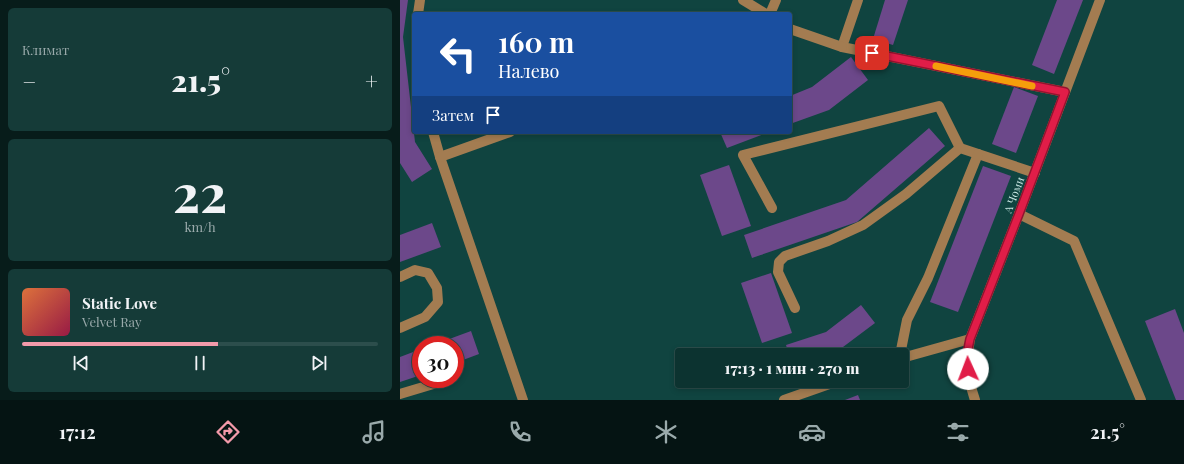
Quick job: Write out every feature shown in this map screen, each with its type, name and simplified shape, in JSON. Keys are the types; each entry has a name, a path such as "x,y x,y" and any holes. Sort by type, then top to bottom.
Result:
{"street":[{"path":"418,12 420,0"},
{"path":"743,0 763,12"},
{"path":"771,12 776,0"},
{"path":"842,47 858,0"},
{"name":"А Чоми","path":"972,398 967,354 970,339 1035,173 1100,0"},
{"path":"792,30 842,47 1065,92"},
{"path":"772,208 743,155 939,106 960,148 1035,173"},
{"path":"434,134 440,157 523,400"},
{"path":"440,157 504,134"},
{"path":"795,308 778,272 779,262 785,256 863,225 906,194 960,148"},
{"path":"901,348 907,320 928,278 978,154"},
{"path":"1019,214 1074,241 1141,400"},
{"path":"400,277 415,270 428,273 437,288 438,302 425,317 400,328"},
{"path":"909,356 970,339"},
{"path":"400,394 420,388"},
{"path":"784,400 818,388"}],"building":[{"path":"400,0 408,0 403,37 412,116 412,134 414,134 415,142 432,169 412,182 400,163"},
{"path":"885,0 908,0 893,45 873,39"},
{"path":"1057,0 1083,0 1054,74 1032,65"},
{"path":"851,57 868,80 829,110 792,123 792,95 812,87"},
{"path":"1014,87 1038,96 1016,153 992,144"},
{"path":"929,128 945,146 857,222 752,258 744,235 846,200"},
{"path":"721,134 764,134 727,148"},
{"path":"729,165 751,226 722,236 700,175"},
{"path":"983,166 1011,176 958,312 930,302"},
{"path":"432,223 441,247 400,262 400,235"},
{"path":"771,273 792,333 762,343 741,283"},
{"path":"861,305 875,323 842,348 787,348 786,345 826,332"},
{"path":"1175,309 1184,333 1184,400 1176,400 1145,321"},
{"path":"471,331 479,354 464,360 464,336 457,336"},
{"path":"412,352 412,378 400,382 400,357"},
{"path":"858,395 860,400 845,400"}],"slow traffic":[{"path":"936,66 1032,86"}],"route":[{"path":"872,53 1065,92 970,339 967,354 968,369"}]}
